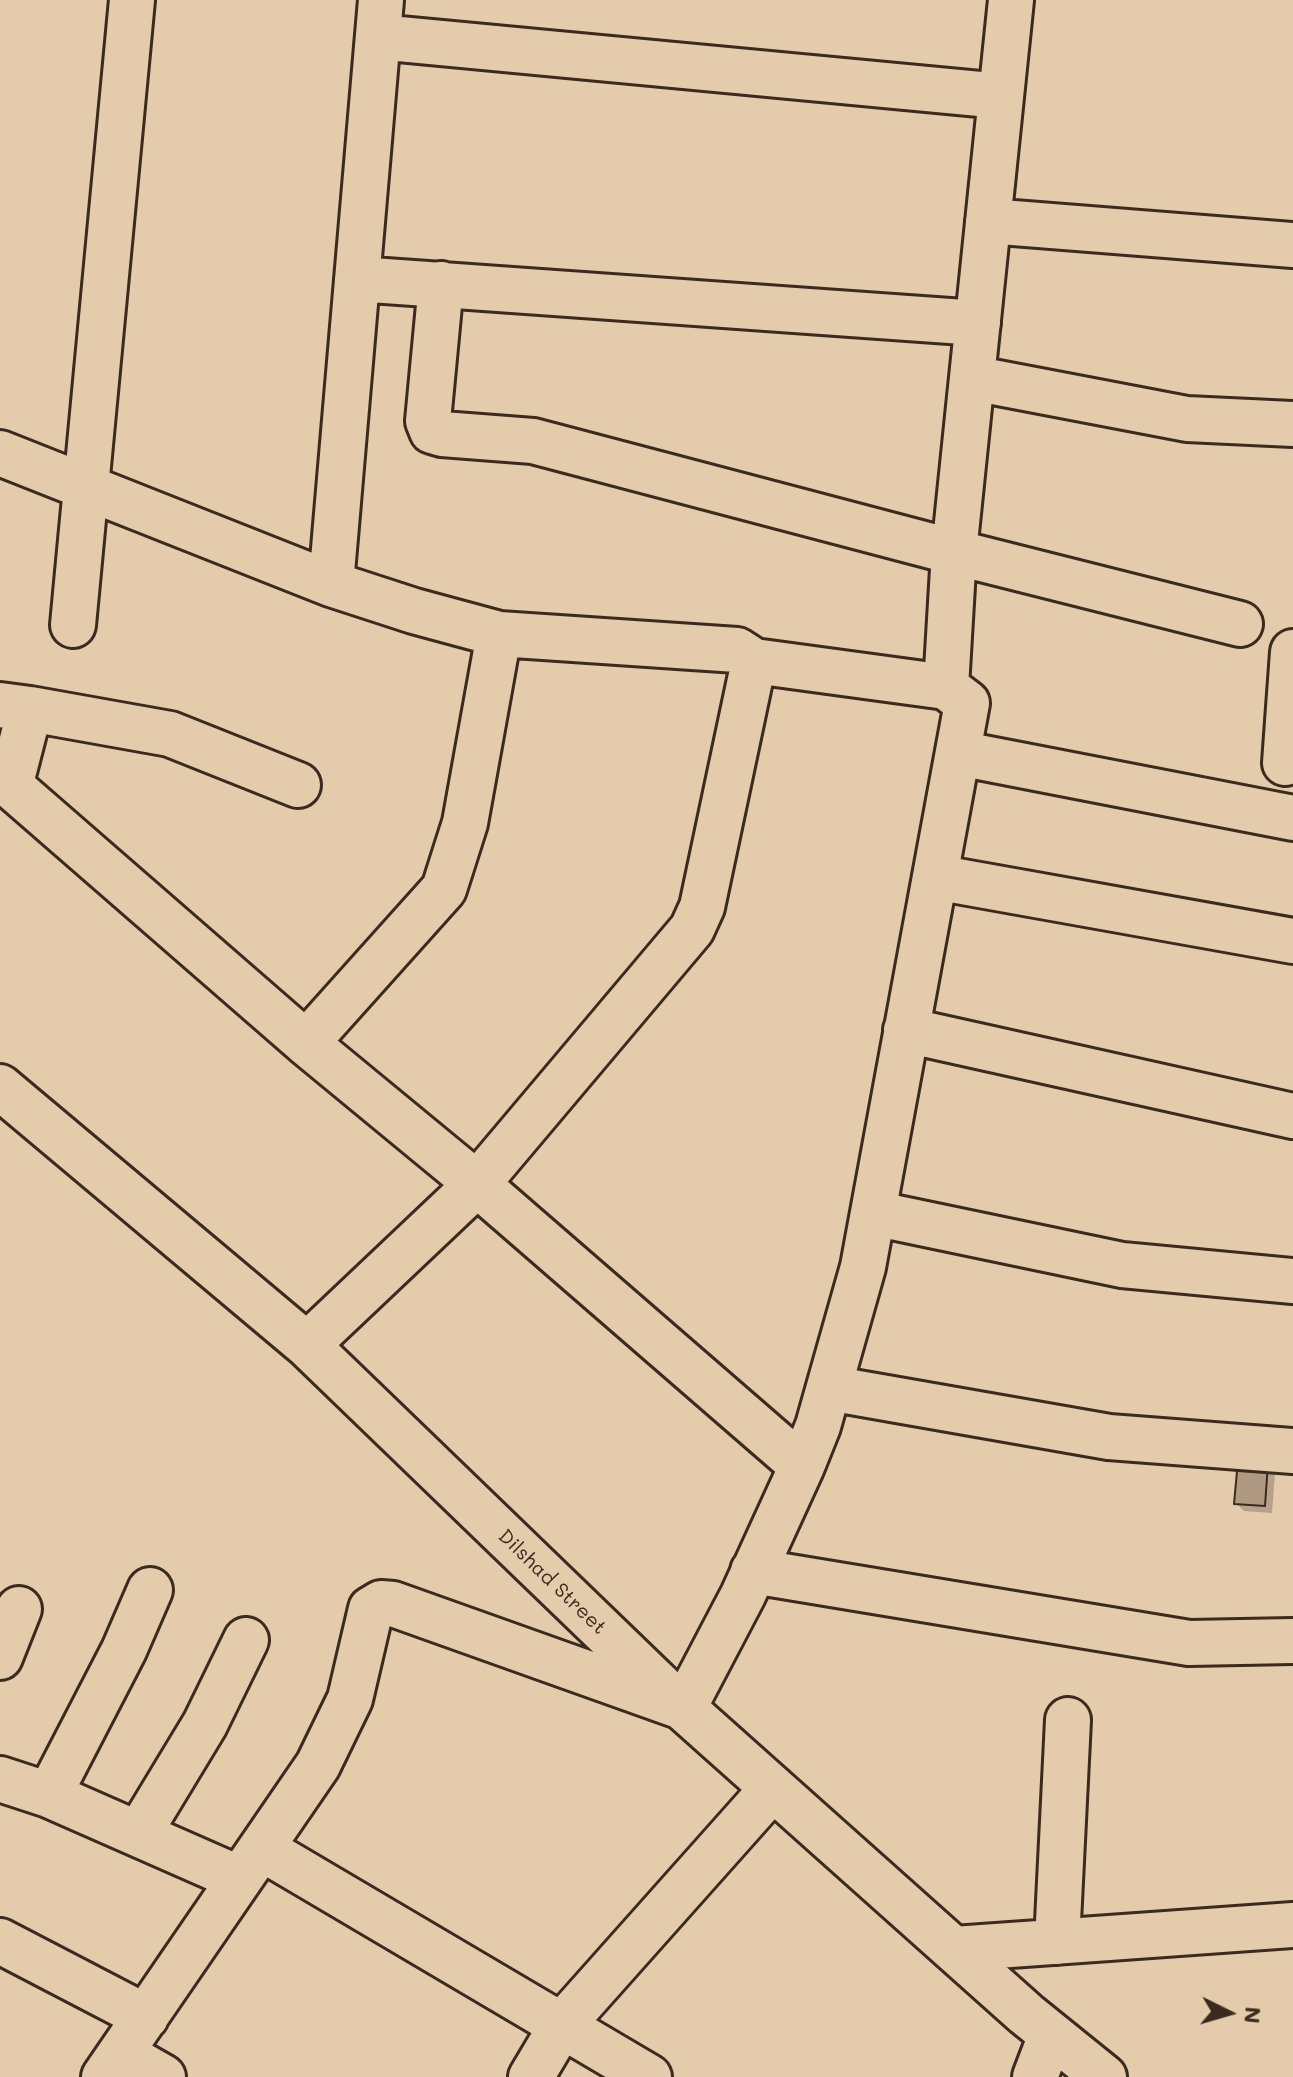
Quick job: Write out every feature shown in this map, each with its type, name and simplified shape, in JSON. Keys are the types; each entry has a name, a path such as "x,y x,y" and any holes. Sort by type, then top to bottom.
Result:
{"street":[{"path":"73,625 132,0"},
{"path":"946,687 954,552 1011,0"},
{"path":"331,584 380,18 1001,96"},
{"path":"988,221 1293,245"},
{"path":"357,279 978,323"},
{"path":"441,284 428,421 432,431 533,441 1240,624"},
{"path":"972,378 1187,419 1293,424"},
{"path":"0,453 331,584 499,634 737,650 754,661 946,687 967,703 863,1267 818,1426 802,1466 690,1696 682,1707 393,1604 381,1603 371,1609 350,1699 318,1765 113,2065 163,2077"},
{"path":"306,1043 444,889 465,823 499,634"},
{"path":"1285,763 1293,652"},
{"path":"307,1345 477,1184 692,929 702,907 754,661"},
{"path":"298,785 170,734 15,707 13,788 306,1043 477,1184 802,1466"},
{"path":"958,753 1293,818"},
{"path":"935,877 1293,941"},
{"path":"906,1030 1293,1116"},
{"name":"Dilshad Street","path":"2,1099 307,1345 682,1707 1051,2035 1104,2077"},
{"path":"873,1213 1122,1265 1293,1281"},
{"path":"829,1388 1109,1437 1293,1451"},
{"path":"753,1571 1189,1643 1293,1641"},
{"path":"49,1795 124,1650 150,1590"},
{"path":"0,1657 19,1609"},
{"path":"139,1833 205,1724 246,1640"},
{"path":"1057,1942 1068,1720"},
{"path":"2,1783 49,1795 139,1833 250,1863 562,2025 649,2077"},
{"path":"531,2077 562,2025 773,1788"},
{"path":"954,1949 1293,1925"},
{"path":"0,1941 146,2017"},
{"path":"1035,2077 1051,2035"}],"building":[{"path":"1238,1460 1268,1463 1265,1506 1234,1504"}]}
